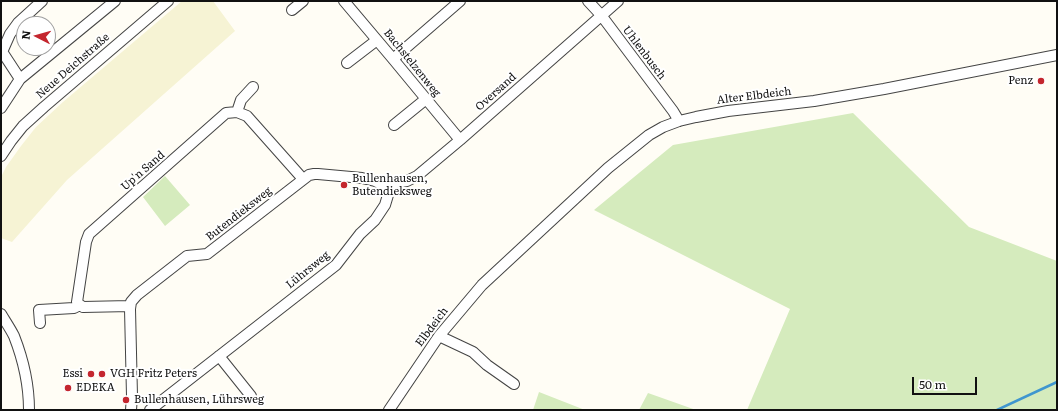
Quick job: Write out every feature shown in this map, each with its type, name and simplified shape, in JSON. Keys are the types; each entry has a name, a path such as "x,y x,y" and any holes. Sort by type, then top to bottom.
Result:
{"street":[{"path":"20,79 2,51 10,34 18,23 42,1"},
{"path":"1,108 20,79 115,1"},
{"name":"Neue Deichstraße","path":"1,156 23,126 168,1"},
{"path":"292,10 303,1"},
{"name":"Bachstelzenweg","path":"344,1 460,140"},
{"path":"393,59 460,1"},
{"name":"Uhlenbusch","path":"588,1 601,15 673,111 678,121"},
{"name":"Oversand","path":"383,185 407,181 417,176 618,1"},
{"path":"347,63 377,40"},
{"name":"Alter Elbdeich","path":"503,266 602,173 650,135 663,127 678,121 696,116 728,111 814,101 884,89 1057,55"},
{"path":"252,87 241,100 237,112 246,116 303,179"},
{"path":"394,125 426,99"},
{"name":"Up'n Sand","path":"80,305 77,302 77,298 86,242 89,234 226,113 237,112"},
{"name":"Butendieksweg","path":"130,306 131,302 137,295 187,256 207,254 309,175 318,174 362,178 375,180 383,185"},
{"name":"Lührsweg","path":"150,410 336,265 360,234 375,220 385,205 388,195 383,185"},
{"name":"Elbdeich","path":"389,410 439,336 482,285 503,266"},
{"path":"40,323 39,310 74,308 80,305 83,307 130,306 131,410"},
{"path":"1,314 13,335 20,354 27,378 29,410"},
{"path":"439,336 473,352 487,365 514,384"},
{"path":"219,356 250,396"}],"shaded area":[{"path":"182,1 213,1 235,31 67,180 12,242 1,238 1,177 6,167 21,146 36,127 63,102"}],"green space":[{"path":"853,113 969,227 1057,261 1057,410 747,410 790,309 594,210 673,145"},
{"path":"165,176 190,205 165,226 143,197"},
{"path":"539,392 585,410 533,410"},
{"path":"648,393 696,410 639,410"}],"waterway":[{"path":"997,410 1057,382"}],"place":[{"name":"Penz","path":"1041,81"},
{"name":"Bullenhausen, Butendieksweg","path":"344,185"},
{"name":"Essi","path":"91,374"},
{"name":"VGH Fritz Peters","path":"102,374"},
{"name":"EDEKA","path":"68,388"},
{"name":"Bullenhausen, Lührsweg","path":"126,400"}]}
